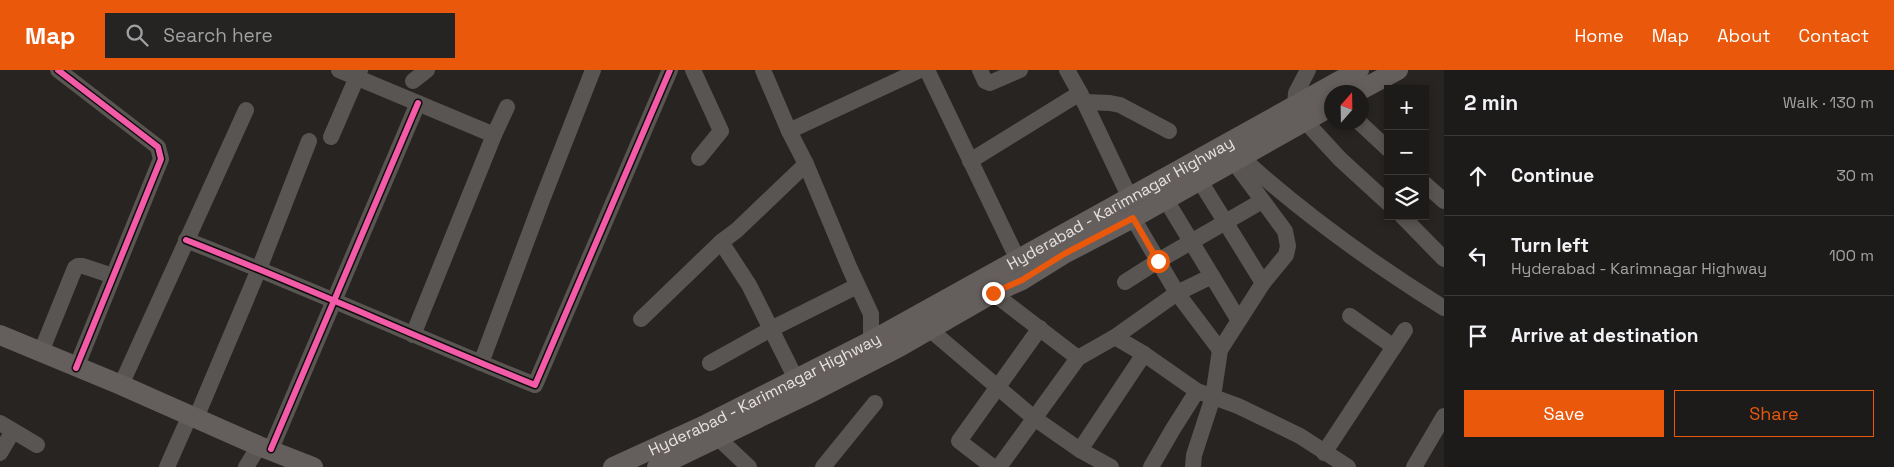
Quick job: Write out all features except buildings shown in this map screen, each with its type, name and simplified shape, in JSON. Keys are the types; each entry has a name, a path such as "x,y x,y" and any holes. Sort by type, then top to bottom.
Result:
{"main road":[{"name":"Hyderabad - Karimnagar Highway","path":"657,467 718,438 895,338 931,330 993,293 1022,280 1064,254 1200,181 1237,159 1359,70"},
{"path":"1369,86 1398,70"},
{"name":"Hyderabad - Karimnagar Highway","path":"895,338 916,316 1129,196 1300,113 1324,108"},
{"path":"0,335 313,467"},
{"name":"Hyderabad - Karimnagar Highway","path":"613,467 707,424 796,378 875,349"}],"street":[{"path":"58,70 158,147 161,159 76,368"},
{"path":"338,70 359,74 418,103 494,134"},
{"path":"413,81 427,70"},
{"path":"481,363 593,70"},
{"path":"186,240 259,269 413,336 535,385 670,70"},
{"path":"693,70 721,131 699,158"},
{"path":"763,70 789,131 806,164 857,286 871,314 895,338"},
{"path":"789,131 920,70"},
{"path":"926,70 1018,260"},
{"path":"980,70 985,81 990,84 1020,70"},
{"path":"1067,70 1082,97 1129,196"},
{"path":"1308,70 1296,93 1300,113 1340,159 1384,199"},
{"path":"331,138 359,74"},
{"path":"970,161 1082,97 1120,106 1169,130"},
{"path":"246,467 265,448 334,302 418,103"},
{"path":"413,336 494,134 507,107"},
{"path":"121,385 246,110"},
{"path":"1368,130 1384,145"},
{"path":"167,467 193,417 259,269 309,142"},
{"path":"1193,467 1194,455 1213,397 1220,350 1238,319 1263,283 1286,255 1288,246 1285,231 1262,202 1237,159"},
{"path":"1237,159 1378,266 1444,308"},
{"path":"641,319 806,164"},
{"path":"1200,181 1263,283"},
{"path":"1429,188 1444,201"},
{"path":"1166,200 1238,319"},
{"path":"1125,282 1262,202"},
{"path":"1133,218 1177,294 1220,350"},
{"path":"1406,220 1444,258"},
{"path":"721,242 749,285 796,378"},
{"path":"40,352 75,268 83,266 113,276"},
{"path":"999,467 1078,358 1115,337 1177,294 1212,276"},
{"path":"710,363 771,329 857,286"},
{"path":"993,293 1078,358"},
{"path":"871,314 875,349"},
{"path":"916,316 1034,418 1080,450 1112,467"},
{"path":"1350,316 1394,347"},
{"path":"993,467 959,441 1040,328"},
{"path":"1324,453 1404,330"},
{"path":"1115,337 1144,354 1197,391 1238,406 1300,436 1348,467"},
{"path":"1080,450 1144,354"},
{"path":"1152,467 1197,391"},
{"path":"823,467 875,403"},
{"path":"1414,467 1444,416"},
{"path":"0,453 6,427 37,445"},
{"path":"718,438 749,467"}],"cycle path":[{"path":"58,70 158,147 161,159 76,368"},
{"path":"186,240 535,385 670,70"},
{"path":"271,449 418,103"}],"route":[{"path":"993,293 1022,280 1064,254 1133,218 1158,261"}]}
